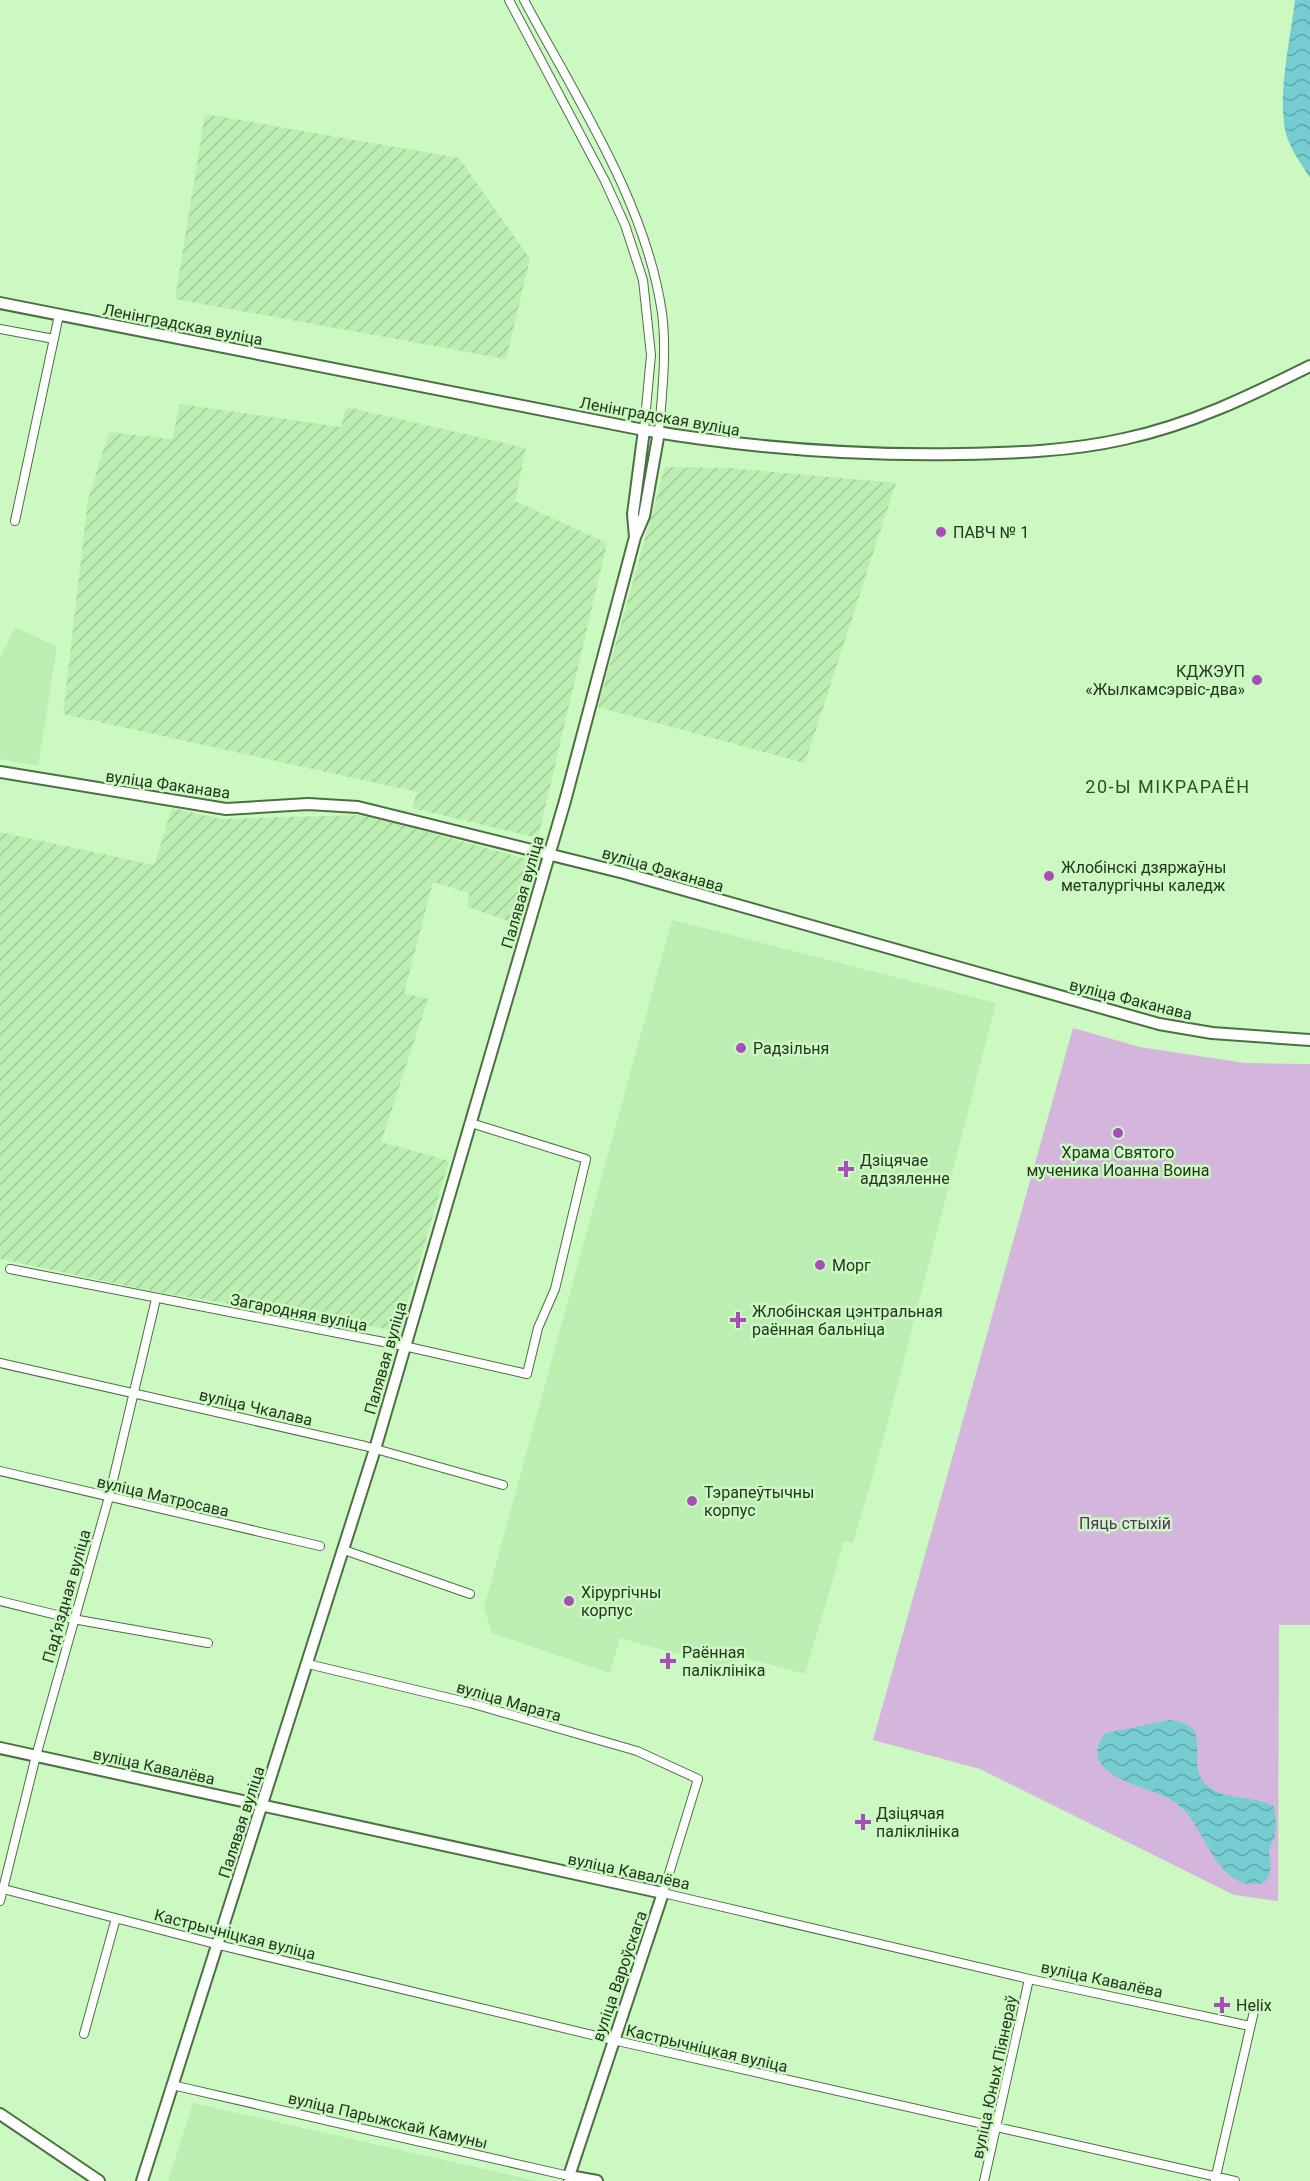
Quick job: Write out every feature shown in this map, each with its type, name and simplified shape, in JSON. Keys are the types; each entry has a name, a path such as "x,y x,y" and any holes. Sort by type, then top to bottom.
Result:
{"main road":[{"name":"Ленінградская вуліца","path":"0,303 644,430 785,450 854,454 1052,450 1125,439 1232,405 1310,366"},
{"name":"Палявая вуліца","path":"635,537 633,514 644,430"},
{"name":"Палявая вуліца","path":"142,2181 375,1449 549,854 618,607 635,537 644,516 659,432"},
{"name":"вуліца Факанава","path":"0,772 226,809 308,804 358,807 549,854 1159,1024 1212,1033 1310,1040"},
{"name":"вуліца Кавалёва","path":"0,1748 663,1893"},
{"name":"вуліца Вароўскага","path":"568,2178 612,2040 663,1893"},
{"path":"0,2114 99,2181"},
{"name":"вуліца Парыжскай Камуны","path":"568,2178 597,2181"}],"street":[{"path":"508,0 605,181 625,225 643,280 651,355 644,430"},
{"path":"524,0 616,173 641,227 655,275 662,315 663,388 659,432"},
{"path":"15,521 59,315"},
{"path":"0,329 54,339"},
{"name":"Загародняя вуліца","path":"10,1269 404,1346 526,1374 538,1328 555,1289 586,1159 471,1123"},
{"name":"Падʼяздная вуліца","path":"0,1901 36,1756 109,1497 156,1299"},
{"name":"вуліца Чкалава","path":"0,1363 375,1449 503,1485"},
{"name":"вуліца Матросава","path":"0,1471 320,1546"},
{"path":"344,1550 470,1594"},
{"path":"0,1601 73,1619 207,1643"},
{"name":"вуліца Марата","path":"308,1664 470,1703 637,1751 698,1779"},
{"name":"вуліца Вароўскага","path":"663,1893 698,1779"},
{"name":"Кастрычніцкая вуліца","path":"2,1888 217,1945 612,2040 1216,2179 1236,2181"},
{"name":"вуліца Кавалёва","path":"663,1893 1029,1979 1250,2026"},
{"path":"84,2034 116,1918"},
{"name":"вуліца Юных Піянераў","path":"984,2181 1029,1979"},
{"path":"1216,2179 1255,2007"},
{"name":"вуліца Парыжскай Камуны","path":"172,2085 568,2178"}],"shaded area":[{"path":"205,114 459,158 530,259 506,359 175,299"},
{"path":"180,404 341,427 346,407 526,448 515,501 607,543 538,838 412,808 417,792 63,714 88,499 109,432 172,439"},
{"path":"665,467 729,468 896,483 805,763 598,707"},
{"path":"15,627 57,647 38,766 0,759 0,658"},
{"path":"172,808 221,819 364,815 530,860 514,923 468,907 469,893 433,882 404,993 428,999 381,1142 449,1161 399,1331 156,1292 0,1259 0,832 154,865"},
{"name":"Жлобінская цэнтральная раённая бальніца","path":"672,920 996,1003 884,1437 853,1543 844,1541 805,1674 745,1658 720,1666 620,1638 610,1673 492,1633 484,1608"},
{"path":"193,2103 537,2181 168,2181"}],"green space":[{"name":"Пяць стыхій","path":"1073,1028 1140,1047 1245,1063 1310,1064 1310,1625 1279,1625 1278,1901 1234,1895 980,1769 873,1740"}],"water":[{"path":"1295,0 1310,0 1310,178 1289,142 1283,111 1285,72"},
{"path":"1170,1720 1192,1728 1196,1735 1198,1769 1207,1786 1215,1791 1256,1800 1274,1807 1276,1831 1269,1850 1270,1873 1265,1882 1256,1884 1243,1882 1231,1876 1213,1856 1191,1818 1174,1801 1118,1778 1100,1762 1097,1754 1098,1747 1106,1733"}],"place":[{"name":"ПАВЧ № 1","path":"941,532"},
{"name":"КДЖЭУП «Жылкамсэрвіс-два»","path":"1257,680"},
{"name":"Жлобінскі дзяржаўны металургічны каледж","path":"1049,876"},
{"name":"Радзільня","path":"741,1048"},
{"name":"Храма Святого мученика Иоанна Воина","path":"1118,1133"},
{"name":"Дзіцячае аддзяленне","path":"846,1169"},
{"name":"Морг","path":"820,1265"},
{"name":"Жлобінская цэнтральная раённая бальніца","path":"738,1320"},
{"name":"Тэрапеўтычны корпус","path":"692,1501"},
{"name":"Хірургічны корпус","path":"569,1601"},
{"name":"Раённая паліклініка","path":"668,1661"},
{"name":"Дзіцячая паліклініка","path":"863,1822"},
{"name":"Helix","path":"1222,2005"}],"district":[{"name":"20-Ы МІКРАРАЁН","path":"1168,787"}]}
